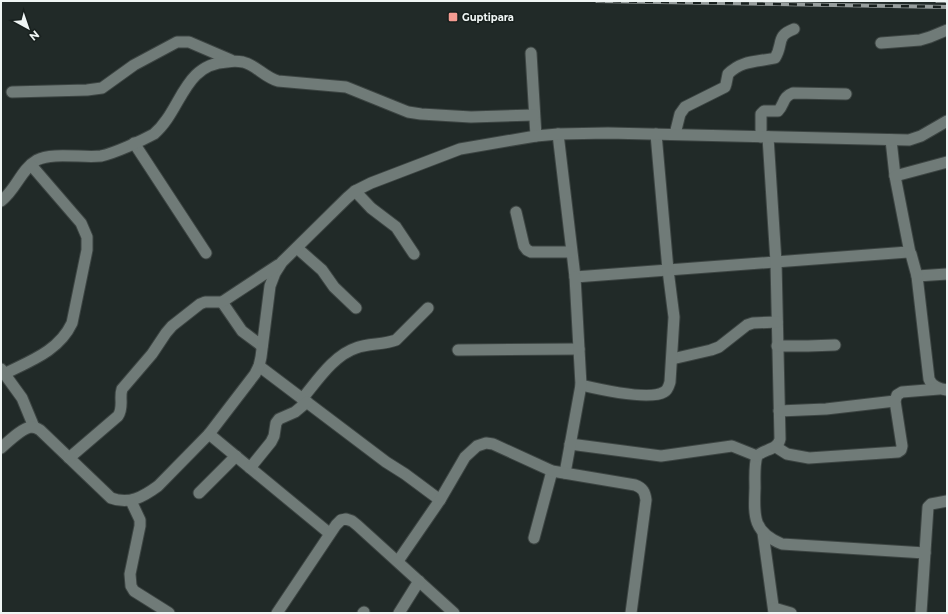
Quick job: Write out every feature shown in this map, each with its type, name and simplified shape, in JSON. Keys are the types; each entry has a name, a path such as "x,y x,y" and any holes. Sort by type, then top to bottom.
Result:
{"street":[{"path":"675,134 680,114 685,108 722,89 726,84 728,74 737,66 775,58 782,36 786,32 794,29"},
{"path":"881,43 920,40 930,38 947,30"},
{"path":"12,92 87,90 102,88 134,65 172,44 183,41 189,42 233,61"},
{"path":"531,53 536,136"},
{"path":"1,201 7,197 31,165 38,160 47,157 102,156 146,138 160,128 196,74 206,67 220,62 242,62 250,65 267,77 278,81 346,87 408,112 464,117 534,115"},
{"path":"757,456 764,451 776,447 780,442 776,262 765,137 761,114 764,111 778,111 782,107 784,99 793,93 846,94"},
{"path":"69,458 118,416 121,411 120,394 122,389 152,354 172,326 205,302 222,302 282,262 355,191 378,180 460,149 536,136 608,133 909,140 915,139 947,121"},
{"path":"558,134 574,277 581,385 565,473"},
{"path":"581,385 619,394 654,395 665,392 670,382 674,317 668,270 656,134"},
{"path":"891,140 895,176 910,253 917,276 928,379 931,384 943,389"},
{"path":"134,143 206,253"},
{"path":"895,176 947,162"},
{"path":"31,165 81,223 87,237 87,250 72,323 68,334 51,350 3,372 22,398 34,427"},
{"path":"355,191 371,208 396,226 414,254"},
{"path":"516,212 524,246 527,250 532,252 571,252"},
{"path":"297,248 322,270 334,287 356,308"},
{"path":"574,277 910,253"},
{"path":"1,448 23,430 29,427 34,427 40,430 111,498 119,501 131,501 149,493 158,486 209,434 255,374 259,366 270,286 275,273 282,262"},
{"path":"917,276 947,274"},
{"path":"222,302 242,331 262,346"},
{"path":"250,468 271,442 274,436 276,423 279,419 295,412 336,360 343,354 358,347 396,340 428,308"},
{"path":"672,359 719,347 747,325 753,323 777,322"},
{"path":"777,346 835,344"},
{"path":"458,350 579,349"},
{"path":"259,366 386,462 440,500"},
{"path":"776,447 788,454 809,458 892,454 898,452 901,450 902,446 895,401 897,394 902,392 943,389"},
{"path":"779,411 895,401"},
{"path":"209,434 329,533"},
{"path":"398,561 440,500 466,457 477,446 486,443 493,444 552,471 634,485 644,490 646,500 631,613"},
{"path":"570,444 661,456 732,446 757,456"},
{"path":"199,493 236,456"},
{"path":"757,456 754,510 755,517 763,533 774,610 791,613"},
{"path":"534,538 552,471"},
{"path":"131,501 140,520 130,574 131,586 134,591 169,613"},
{"path":"921,613 928,507 931,504 947,501"},
{"path":"277,613 329,533 341,520 346,519 352,521 398,561 454,613"},
{"path":"763,533 775,541 789,545 926,553"},
{"path":"399,613 419,580"}],"railway":[{"path":"597,1 947,7"},
{"path":"937,1 947,1"}],"place":[{"name":"Guptipara","path":"453,17"}]}
